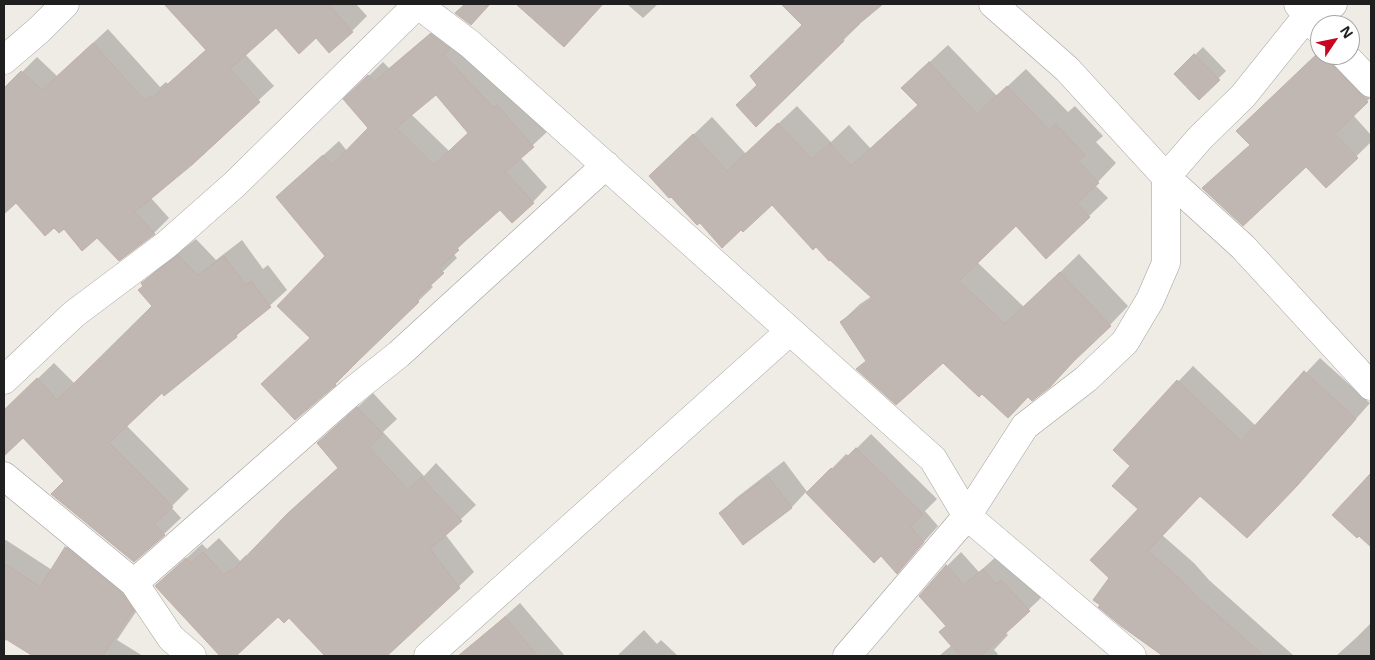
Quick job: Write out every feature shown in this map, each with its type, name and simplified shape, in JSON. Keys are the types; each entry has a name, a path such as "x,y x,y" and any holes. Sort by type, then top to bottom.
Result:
{"street":[{"path":"4,60 39,30 64,4"},
{"path":"4,380 74,314 166,245 235,184 418,4 470,44 933,459 968,516 1132,656"},
{"path":"993,4 1067,69 1166,177 1243,247 1371,386"},
{"path":"847,656 968,516 1025,426 1109,359 1125,342 1150,300 1166,262 1166,177 1200,138 1242,96 1308,17 1333,4"},
{"path":"1354,65 1371,83"},
{"path":"134,583 322,417 399,354 606,165"},
{"path":"428,656 790,331"},
{"path":"4,476 134,583 166,647 192,656"}],"building":[{"path":"164,4 328,4 353,32 329,53 316,38 299,54 276,28 230,69 260,102 193,164 135,212 155,234 119,261 97,238 82,251 64,229 59,233 54,228 45,236 16,203 4,214 4,88 21,71 42,90 93,43 145,101 150,96 152,98 206,50"},
{"path":"465,4 490,4 471,25 455,13"},
{"path":"516,4 603,4 564,47"},
{"path":"781,4 883,4 842,38 844,41 756,127 736,105 757,85 750,76 802,25"},
{"path":"430,34 450,49 444,55 494,108 497,105 534,147 505,172 534,203 512,223 500,210 457,248 459,250 439,268 444,273 416,299 419,302 336,385 295,420 261,384 310,338 277,306 325,256 276,197 323,155 332,165 368,128 343,99 368,75 374,82","holes":["436,95 468,133 434,165 396,128"]},
{"path":"1194,54 1220,80 1199,100 1174,74"},
{"path":"1310,61 1310,65 1332,65 1368,102 1335,134 1358,158 1326,188 1306,167 1243,226 1202,188 1250,145 1236,131"},
{"path":"929,62 977,114 1007,86 1049,130 1056,124 1085,155 1078,161 1099,183 1077,203 1090,217 1046,259 1016,226 959,281 1005,324 1060,272 1111,326 1050,387 1032,401 1028,397 1008,418 982,394 979,397 943,363 896,405 856,369 866,361 840,322 873,299 829,261 816,247 813,250 772,205 743,232 741,230 722,248 700,223 697,225 649,176 693,134 727,171 778,123 812,159 830,143 851,166 918,105 901,88"},
{"path":"178,255 198,275 224,256 246,285 251,281 271,307 164,396 162,393 109,443 173,507 154,524 165,535 134,562 51,494 64,481 23,438 4,456 4,410 37,378 57,400 152,306 138,290 143,286 141,283"},
{"path":"1304,371 1356,419 1296,487 1247,538 1200,496 1148,551 1264,656 1163,656 1121,626 1098,607 1100,605 1093,600 1109,578 1090,560 1138,509 1112,486 1130,466 1113,450 1177,380 1241,441"},
{"path":"357,407 383,434 369,447 408,490 421,477 462,521 430,549 460,588 387,656 325,656 289,618 284,623 278,617 236,656 220,656 155,586 186,558 191,563 203,552 224,575 230,569 232,571 288,513 338,468 317,443"},
{"path":"856,448 923,514 911,527 924,542 897,574 881,556 874,563 806,493 831,468 833,470"},
{"path":"1371,473 1371,547 1359,536 1357,538 1332,515"},
{"path":"768,476 792,508 743,545 719,513"},
{"path":"65,547 122,594 133,610 103,656 33,656 4,638 4,563 40,587"},
{"path":"946,565 964,585 983,569 996,584 1001,580 1030,611 981,656 960,656 939,632 946,626 919,596"},
{"path":"505,617 538,656 458,656"}]}
